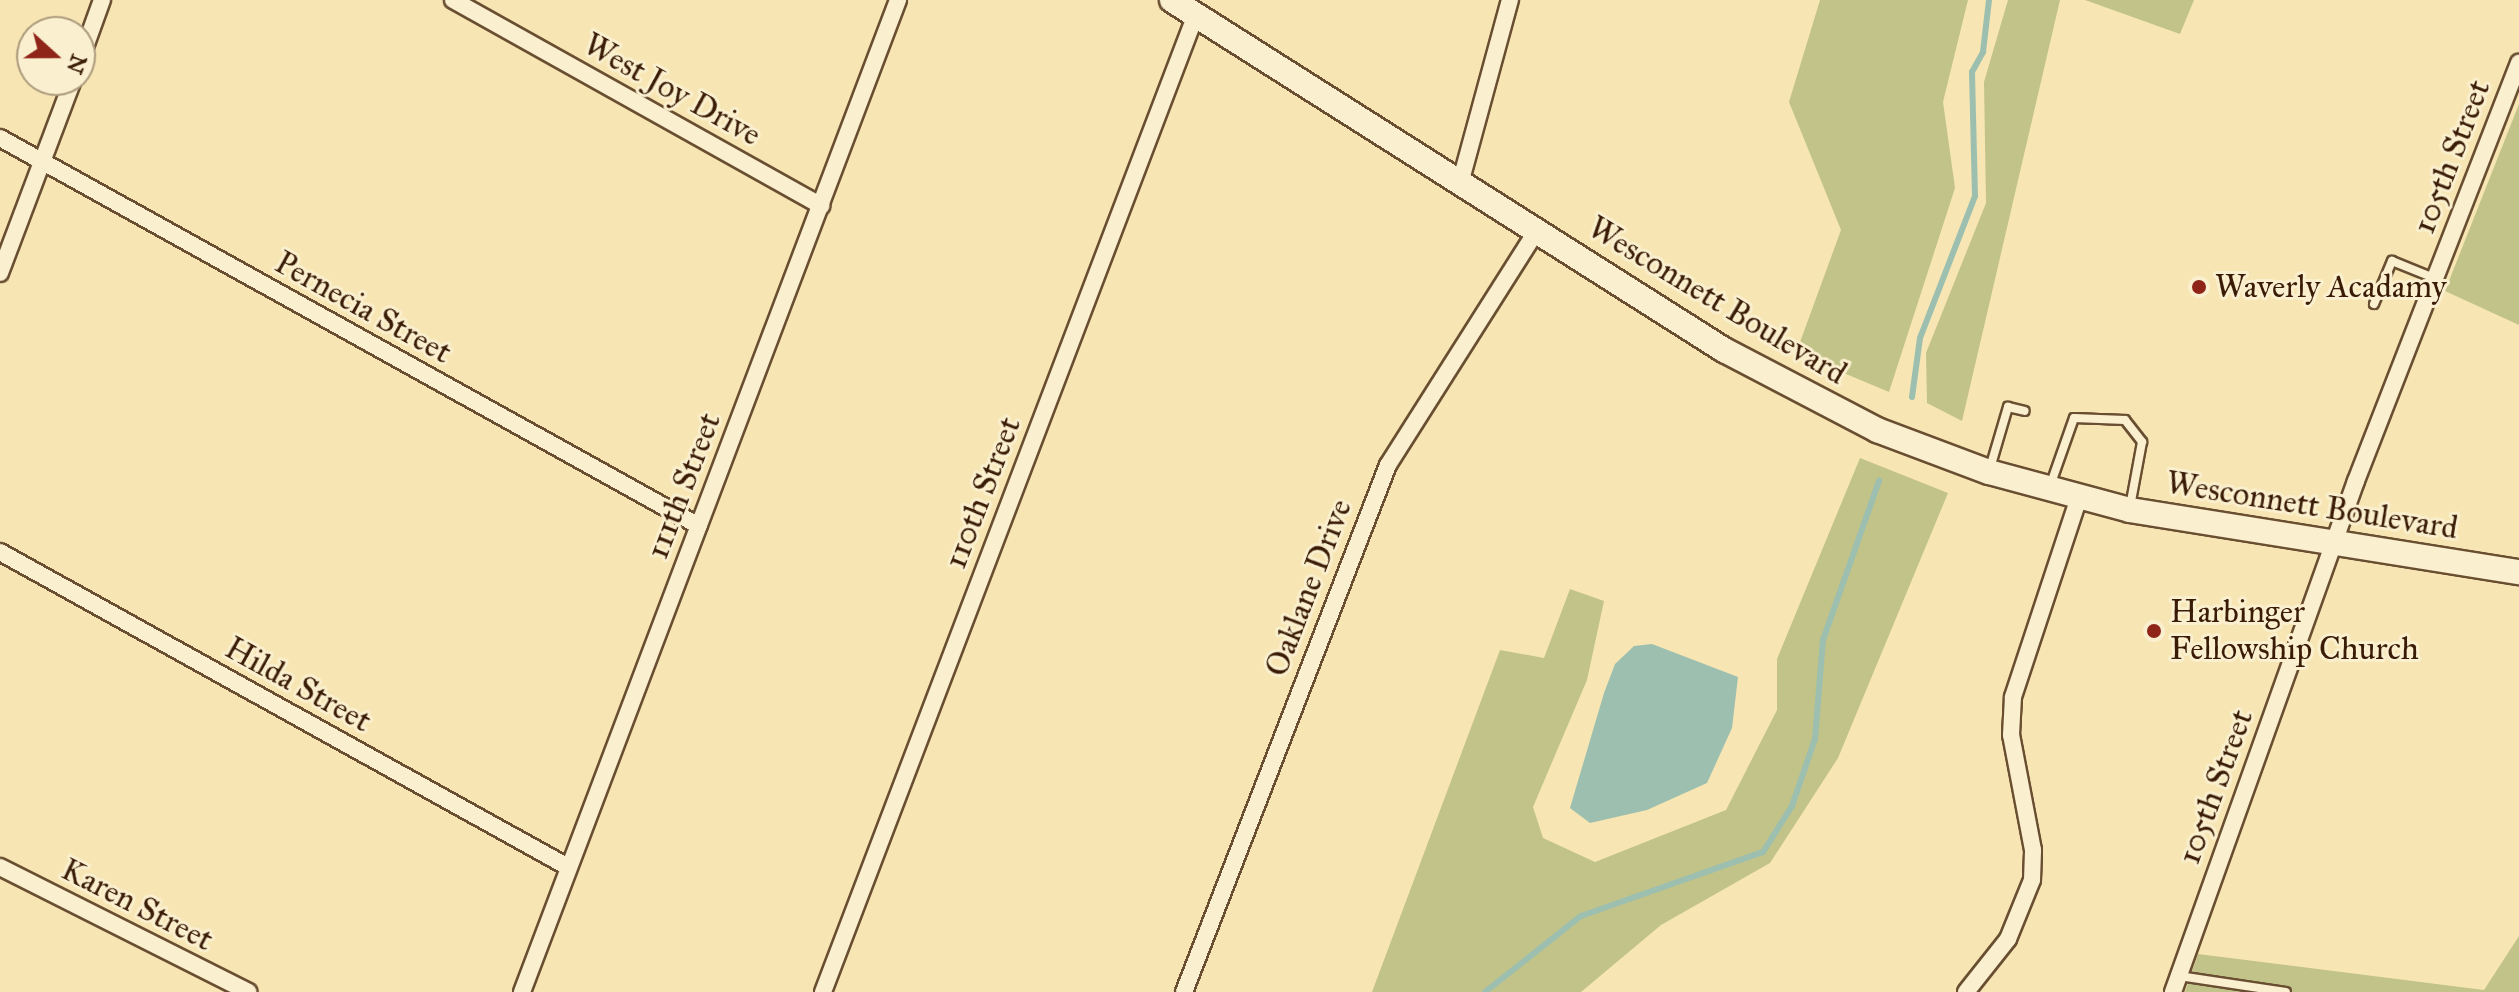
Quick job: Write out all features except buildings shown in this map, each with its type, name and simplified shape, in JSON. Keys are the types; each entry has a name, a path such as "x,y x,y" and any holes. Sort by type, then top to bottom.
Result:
{"street":[{"name":"West Joy Drive","path":"453,0 481,7 821,206"},
{"name":"111th Street","path":"522,992 898,0"},
{"name":"Wesconnett Boulevard","path":"1172,0 1807,397 1989,472 2079,498 2130,510 2519,572"},
{"path":"1461,180 1510,0"},
{"name":"110th Street","path":"823,992 1196,14"},
{"name":"105th Street","path":"2175,984 2334,544 2519,63"},
{"path":"0,273 67,96"},
{"name":"Pernecia Street","path":"0,138 699,526"},
{"name":"Oaklane Drive","path":"1184,992 1388,465 1538,229"},
{"path":"1966,992 2008,939 2032,880 2033,850 2011,735 2013,697 2079,498"},
{"name":"Hilda Street","path":"0,552 568,867"},
{"name":"Karen Street","path":"0,867 248,992"}],"lane":[{"path":"2374,304 2392,261 2435,278"},
{"path":"1989,472 2008,407 2025,411"},
{"path":"2048,490 2074,418 2125,420 2142,442 2130,510"},
{"path":"2175,984 2286,992"}],"green space":[{"path":"1820,0 1968,0 1943,102 1955,188 1889,392 1796,353 1841,230 1789,102"},
{"path":"2008,0 2060,0 1962,421 1927,403 1926,353 1986,203 1984,82"},
{"path":"2085,0 2194,0 2180,34"},
{"path":"2519,104 2519,325 2445,291"},
{"path":"1860,458 1948,493 1838,758 1770,863 1661,925 1581,992 1372,992 1500,650 1544,658 1570,589 1604,601 1587,680 1533,807 1543,838 1595,862 1726,810 1777,710 1777,659"},
{"path":"2519,936 2519,992 2185,992 2198,954 2484,990"}],"shaded area":[{"path":"1652,644 1738,677 1732,728 1707,783 1647,810 1590,823 1570,808 1604,693 1615,664 1634,646"}],"waterway":[{"path":"1912,397 1920,338 1975,196 1972,72 1983,52 1989,0"},
{"path":"1485,992 1581,916 1763,852 1792,806 1815,739 1823,640 1879,481"}],"place":[{"name":"Waverly Acadamy","path":"2199,287"},
{"name":"Harbinger Fellowship Church","path":"2154,631"}]}
